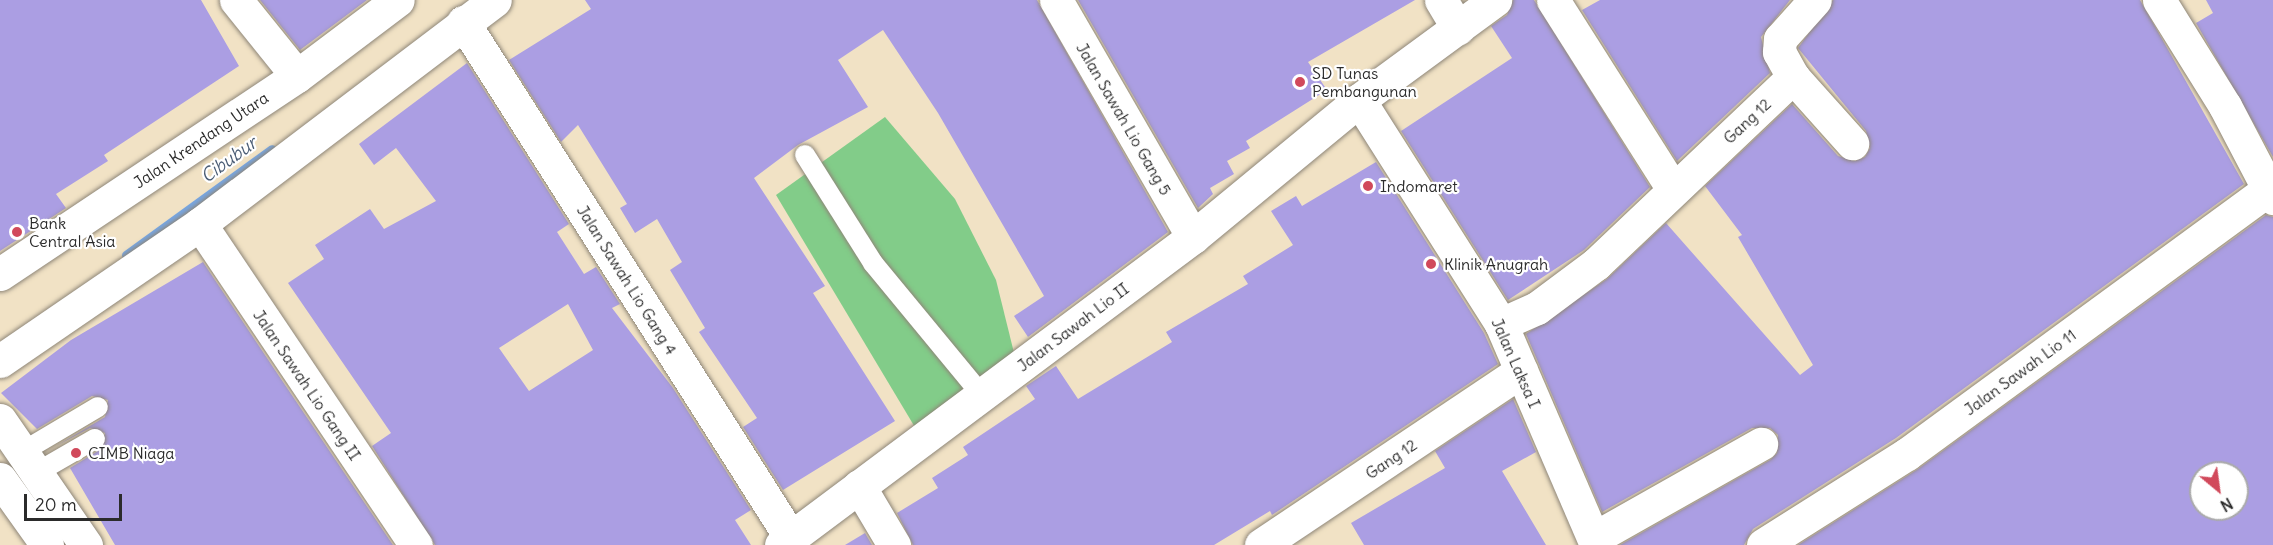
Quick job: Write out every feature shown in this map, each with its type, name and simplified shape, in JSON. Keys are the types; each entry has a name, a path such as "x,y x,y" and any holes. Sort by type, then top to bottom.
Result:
{"street":[{"path":"236,0 297,76"},
{"name":"Jalan Krendang Utara","path":"0,274 297,76 398,0"},
{"path":"0,361 200,224 463,22 495,0"},
{"name":"Jalan Sawah Lio Gang 5","path":"1056,0 1193,237"},
{"path":"1441,0 1458,28"},
{"name":"Jalan Sawah Lio II","path":"786,541 1193,237 1359,100 1495,0"},
{"path":"1553,0 1673,189"},
{"path":"1815,0 1780,39 1779,52 1793,77 1852,143"},
{"path":"2158,0 2272,191"},
{"name":"Jalan Sawah Lio Gang 4","path":"463,22 786,541"},
{"name":"Gang 12","path":"1501,324 1537,308 1596,264 1793,77"},
{"name":"Jalan Laksa I","path":"1359,100 1501,324 1595,542"},
{"name":"Jalan Sawah Lio 11","path":"1763,545 1906,454 2272,191"},
{"name":"Jalan Sawah Lio Gang II","path":"200,224 416,545"},
{"name":"Gang 12","path":"1261,545 1521,371"},
{"path":"0,420 86,545"},
{"path":"1595,542 1761,444"},
{"path":"0,478 47,545"},
{"path":"859,486 894,545"}],"lane":[{"path":"805,156 873,263 982,395"},
{"path":"29,462 98,407"},
{"path":"29,462 95,439"}],"green space":[{"path":"885,117 955,199 996,280 1018,369 916,429 776,195"}],"building":[{"path":"0,0 201,0 239,66 104,155 108,161 56,194 66,208 0,251"},
{"path":"260,0 367,0 300,50"},
{"path":"585,0 1037,0 1168,232 1028,337 1014,316 1044,296 938,113 883,30 838,60 868,107 798,145 754,178 825,286 813,293 895,421 783,490 743,427 757,418 699,332 705,328 670,270 682,262 657,219 635,233 620,208 627,204 578,125 561,142 509,60 591,9"},
{"path":"1078,0 1415,0 1308,62 1327,90 1246,141 1250,148 1227,161 1234,174 1210,188 1213,194 1198,208"},
{"path":"1513,0 1534,0 1650,187 1584,250 1508,300 1401,131 1512,58 1491,26 1507,15"},
{"path":"1600,0 1790,0 1761,37 1770,73 1677,161 1582,10"},
{"path":"1833,0 2140,0 2244,184 1896,438 1753,529 1744,545 1620,545 1770,460 1777,453 1778,435 1770,428 1752,428 1602,512 1526,334 1607,279 1666,223 1800,375 1813,365 1738,237 1742,235 1705,186 1792,104 1838,156 1855,161 1865,157 1870,148 1866,131 1798,48"},
{"path":"2206,0 2273,0 2273,157 2196,23 2213,13"},
{"path":"467,63 569,224 557,232 584,274 596,267 620,304 612,308 673,388 751,510 735,520 751,545 435,545 372,446 391,433 288,283 324,259 315,245 370,209 384,229 436,201 396,148 374,165 359,144","holes":["568,304 593,350 529,391 499,348"]},
{"path":"1376,162 1484,333 1498,364 1272,515 1270,511 1214,545 913,545 897,513 938,488 932,478 968,455 963,447 1035,399 1026,386 1056,366 1078,399 1172,342 1166,332 1248,284 1243,276 1293,245 1271,211 1296,196 1302,206"},
{"path":"2266,215 2273,217 2273,545 1798,545 1918,469"},
{"path":"203,262 393,545 115,545 70,468 101,449 105,433 90,428 56,446 105,417 108,400 92,396 37,429 1,393 71,340"},
{"path":"1513,399 1536,452 1502,471 1546,545 1364,545 1351,523 1445,468 1435,451"},
{"path":"865,533 872,545 845,545"}],"waterway":[{"name":"Cibubur","path":"126,255 272,149"}],"place":[{"name":"SD Tunas Pembangunan","path":"1300,82"},
{"name":"Indomaret","path":"1368,186"},
{"name":"Bank Central Asia","path":"17,232"},
{"name":"Klinik Anugrah","path":"1431,264"},
{"name":"CIMB Niaga","path":"76,453"}]}
